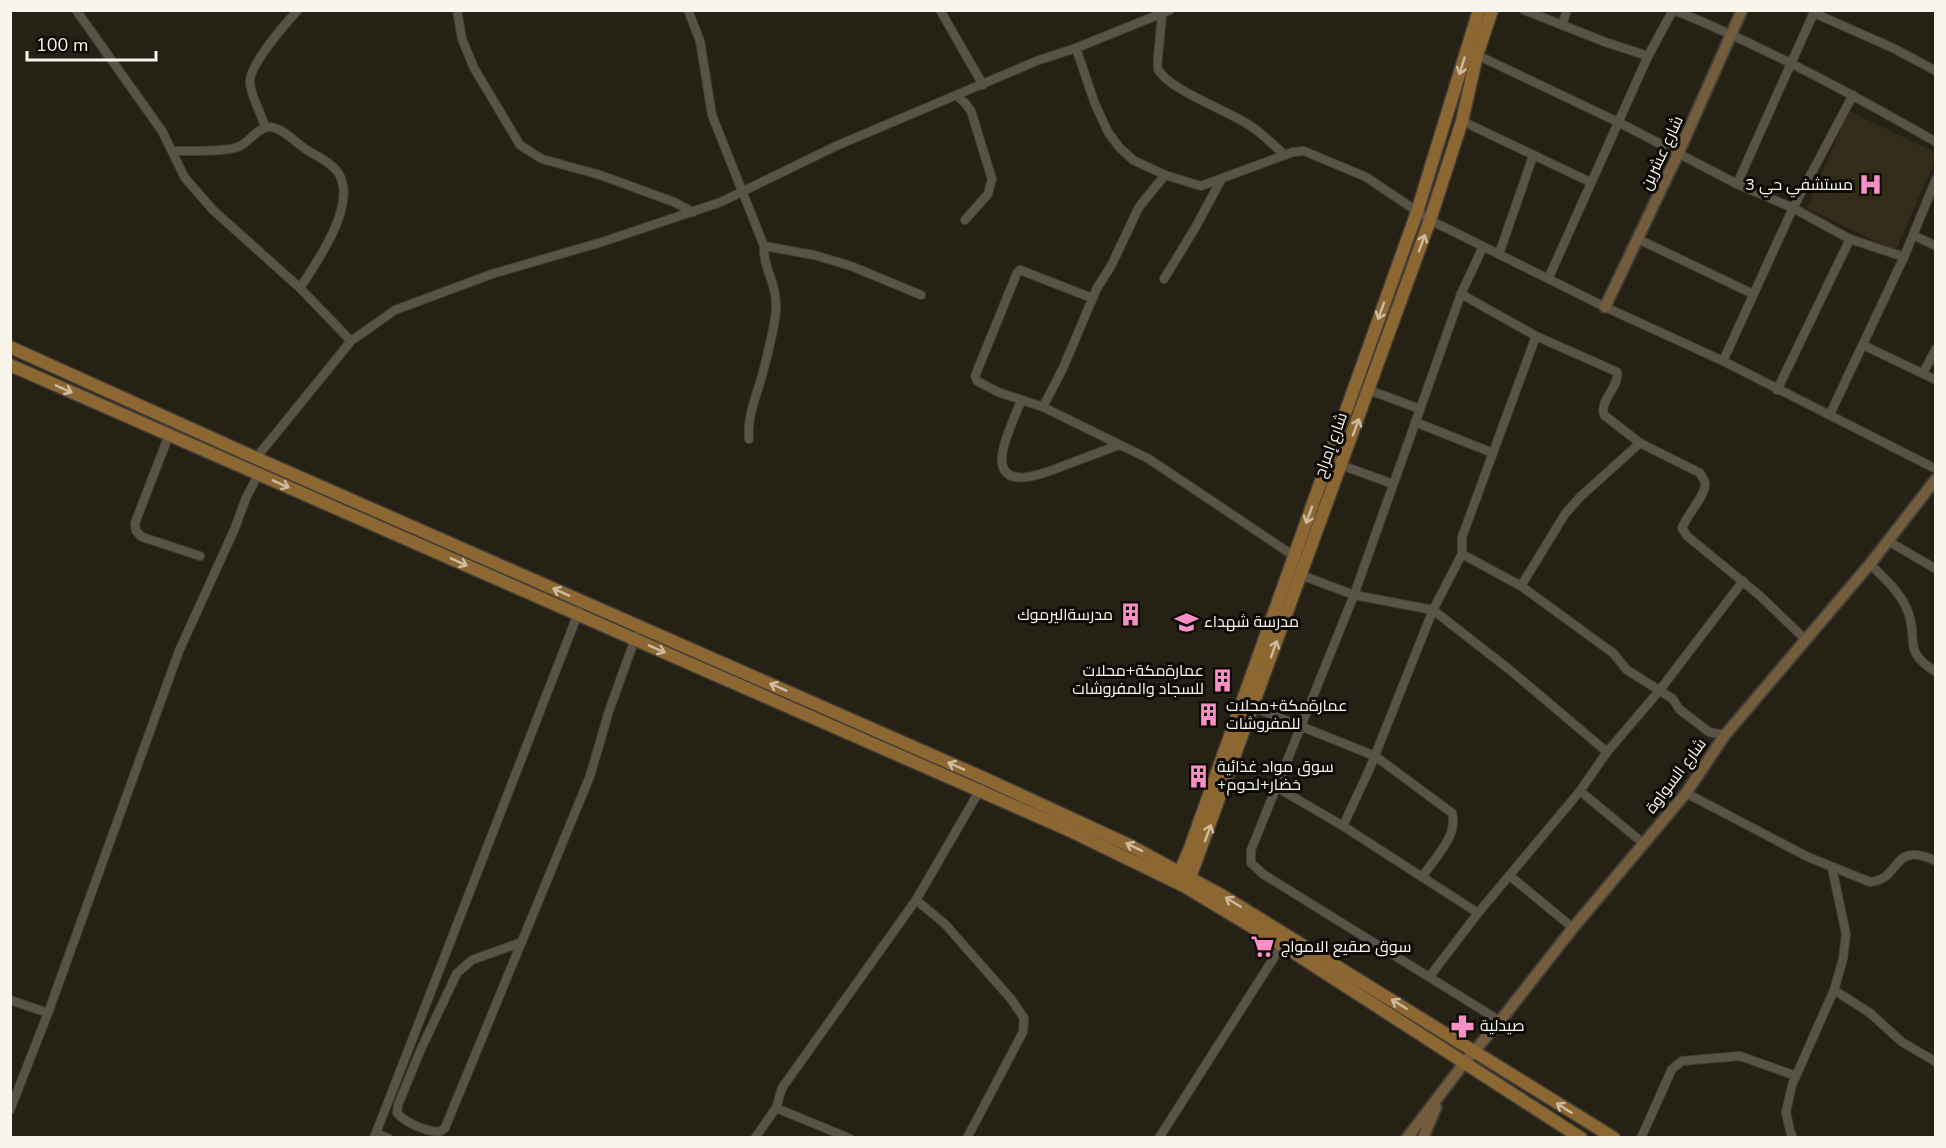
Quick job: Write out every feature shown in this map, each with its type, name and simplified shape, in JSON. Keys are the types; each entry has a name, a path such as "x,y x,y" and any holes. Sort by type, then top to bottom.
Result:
{"main road":[{"name":"شارع إمراح","path":"1183,879 1294,556 1417,212 1479,10"},
{"name":"شارع إمراح","path":"1183,879 1253,707 1430,220 1462,121 1477,55 1492,10"},
{"path":"10,347 1079,821 1183,879 1474,1051 1614,1137"},
{"path":"10,365 1183,879 1581,1137"},
{"path":"183,441 190,426"}],"street":[{"path":"76,10 162,130 185,178 213,210 300,288 351,341"},
{"path":"265,127 249,84 250,74 268,46 298,10"},
{"path":"458,10 462,39 474,68 520,145 542,159 600,175 674,202 693,212"},
{"path":"688,10 700,41 712,115 764,246 766,266 776,290 776,310 762,376 752,407 748,428 749,439"},
{"path":"940,10 983,85"},
{"path":"1524,10 1648,56"},
{"path":"1562,24 1567,10"},
{"path":"1549,278 1648,56 1673,10 1792,63 1853,94 1935,142"},
{"name":"شارع عشرين","path":"1605,307 1678,154 1742,10"},
{"path":"1166,12 1157,66 1159,72 1183,90 1251,126 1285,155"},
{"path":"256,458 351,341 395,310 492,274 602,242 693,212 741,192 836,146 1039,60 1076,48 1166,12"},
{"path":"1737,184 1815,12 1893,48 1935,71"},
{"path":"1076,48 1095,104 1113,140 1133,160 1166,175 1201,186 1285,155 1304,151 1366,177 1430,220 1483,247 1605,307 1723,361 1935,469"},
{"path":"1477,55 1737,184 1793,208 1850,239 1904,257"},
{"path":"1723,361 1793,208 1853,94"},
{"path":"957,96 971,111 992,179 988,194 965,220"},
{"path":"1462,121 1590,182"},
{"path":"174,151 191,152 238,147 265,127 282,130 292,140 337,171 344,186 342,205 319,260 300,288"},
{"path":"1499,254 1533,156"},
{"path":"1043,407 1092,298 1111,266 1139,207 1166,175"},
{"path":"1830,414 1904,257 1935,179"},
{"path":"1164,279 1196,228 1221,180"},
{"path":"1913,235 1935,246"},
{"path":"1638,239 1753,294"},
{"path":"1777,390 1850,239"},
{"path":"764,246 814,255 851,266 921,295"},
{"path":"1483,247 1461,294 1354,595 1278,788 1251,850 1251,863 1263,874 1500,1021"},
{"path":"1092,298 1024,270 1017,273 975,376 977,381 1021,401 1043,407 1133,450 1173,473 1294,556"},
{"path":"1461,294 1536,336 1617,372 1618,379 1602,411 1604,415 1640,443 1700,473 1705,483 1703,492 1685,519 1682,528 1687,536 1743,581 1806,639"},
{"path":"1342,826 1375,756 1434,610 1462,554 1462,537 1536,336"},
{"path":"1863,345 1935,380"},
{"path":"1923,373 1935,349"},
{"path":"1369,390 1420,409"},
{"path":"1021,401 1003,451 1002,464 1006,472 1014,477 1044,474 1119,445"},
{"path":"1415,422 1493,453"},
{"path":"170,435 135,523 136,531 142,537 200,556"},
{"path":"1521,585 1564,514 1640,443"},
{"path":"1341,465 1393,484"},
{"path":"10,1110 48,1013 179,651 258,474"},
{"name":"شارع السواوة","path":"1442,1093 1573,928 1686,793 1725,735 1870,564 1935,479"},
{"path":"1888,541 1935,569"},
{"path":"1462,554 1521,585 1613,653 1627,670 1673,699 1679,709 1709,732 1725,735"},
{"path":"1870,564 1896,591 1905,605 1912,621 1913,652 1921,662 1935,672"},
{"path":"1301,575 1354,595 1434,610 1510,670 1607,753"},
{"path":"1430,976 1478,913 1580,791 1607,753 1659,691 1743,581"},
{"path":"388,1137 375,1135 583,602"},
{"path":"522,942 472,960 457,974 421,1049 398,1105 397,1113 402,1118 431,1131 439,1132 445,1128 522,942 590,776 609,711 640,626"},
{"path":"1253,707 1375,756 1452,813 1455,820 1454,830 1422,877"},
{"path":"755,1137 776,1108 782,1089 916,900 986,779"},
{"path":"1278,788 1478,913"},
{"path":"1580,791 1643,843"},
{"path":"1686,793 1832,868 1870,882 1880,881 1886,877 1900,859 1910,854 1922,855 1935,861"},
{"path":"1793,1137 1786,1112 1792,1085 1834,990 1843,959 1846,934 1832,868"},
{"path":"1510,876 1573,928"},
{"path":"916,900 945,924 1011,999 1024,1018 1023,1032 967,1137"},
{"path":"1160,1137 1282,945"},
{"path":"1834,990 1870,1013 1902,1042 1935,1062"},
{"path":"10,1000 48,1013"},
{"path":"1641,1137 1671,1069 1682,1061 1740,1056 1796,1076"},
{"path":"1407,1137 1442,1093"},
{"path":"1423,1137 1442,1093"},
{"path":"776,1108 849,1137"}],"shaded area":[{"name":"مستشفي حي 3","path":"1849,111 1935,152 1935,161 1895,251 1807,208"}],"place":[{"name":"مستشفي حي 3","path":"1871,185"},
{"name":"مدرسةاليرموك","path":"1131,615"},
{"name":"مدرسة شهداء","path":"1186,622"},
{"name":"عمارةمكة+محلات للسجاد والمفروشات","path":"1222,680"},
{"name":"عمارةمكة+محلات للمفروشات","path":"1208,715"},
{"name":"سوق مواد غذائية +خضار+لحوم","path":"1199,776"},
{"name":"سوق صقيع الامواج","path":"1263,947"},
{"name":"صيدلية","path":"1462,1026"}]}
